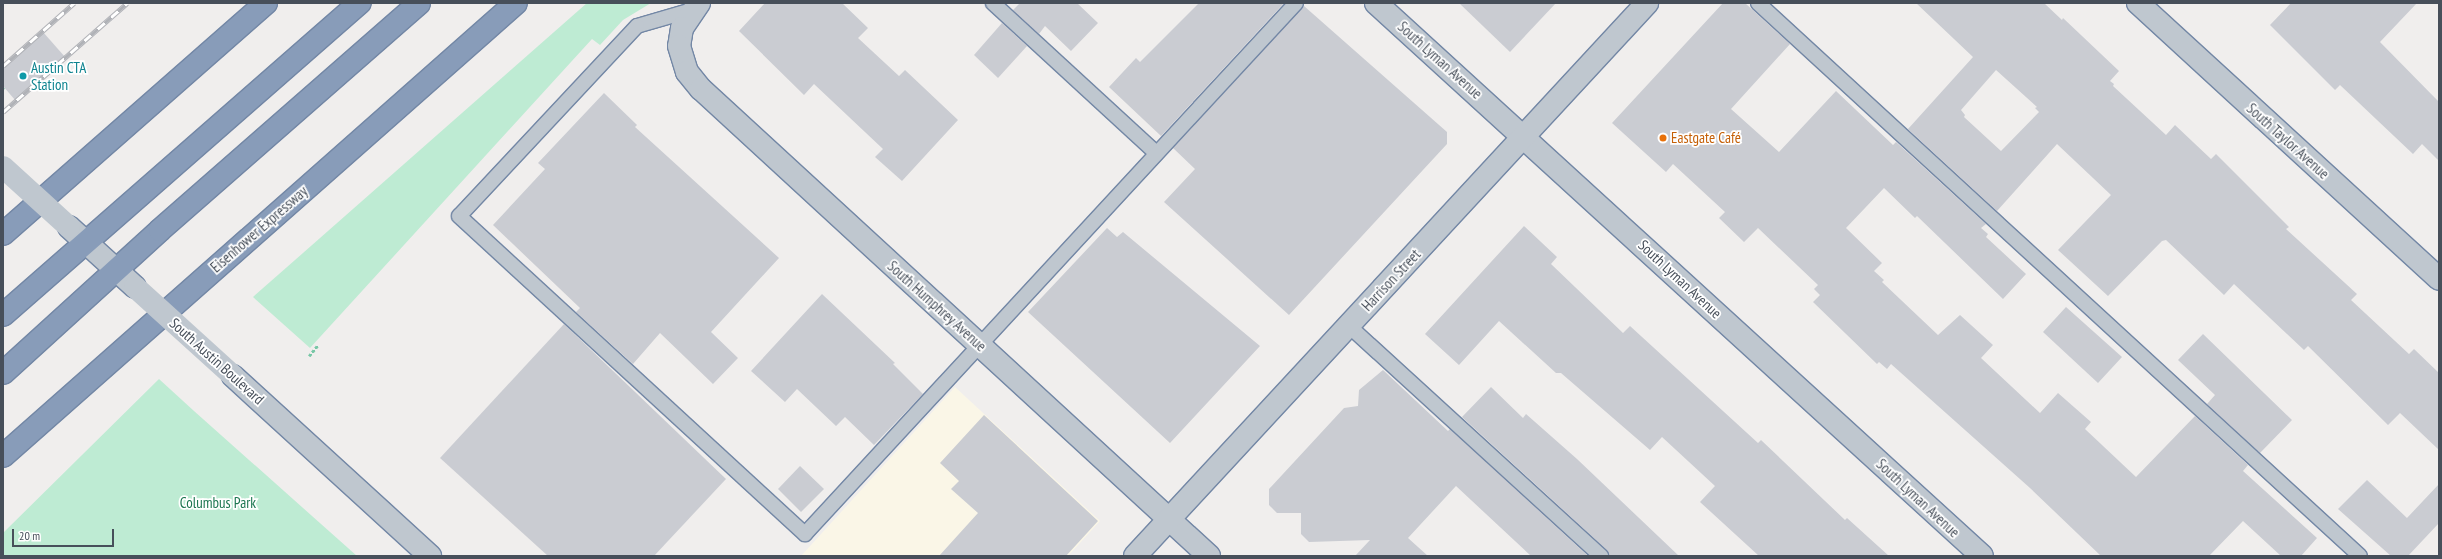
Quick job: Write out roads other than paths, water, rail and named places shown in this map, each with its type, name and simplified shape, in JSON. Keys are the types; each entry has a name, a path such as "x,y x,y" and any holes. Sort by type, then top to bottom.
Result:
{"highway":[{"path":"3,234 266,3"},
{"path":"3,316 360,3"},
{"path":"3,373 116,270 419,3"},
{"name":"Eisenhower Expressway","path":"3,456 516,3"}],"street":[{"name":"South Lyman Avenue","path":"1376,3 1524,136 1982,556"},
{"name":"Harrison Street","path":"1134,556 1647,3"},
{"name":"South Taylor Avenue","path":"2138,3 2439,279"},
{"name":"South Humphrey Avenue","path":"695,6 682,28 679,46 687,72 701,89 1210,556"},
{"name":"South Austin Boulevard","path":"3,167 430,556"}],"lane":[{"path":"993,3 1156,154"},
{"path":"695,6 637,26 459,216 805,534 1296,3"},
{"path":"1758,3 2360,556"},
{"path":"1348,325 1601,556"}],"railway":[{"path":"3,66 74,3"},
{"path":"3,112 127,3"}],"place":[{"name":"Austin CTA Station","path":"23,76"},
{"name":"Eastgate Café","path":"1663,138"}],"park label":[{"name":"Columbus Park","path":"218,503"}]}
